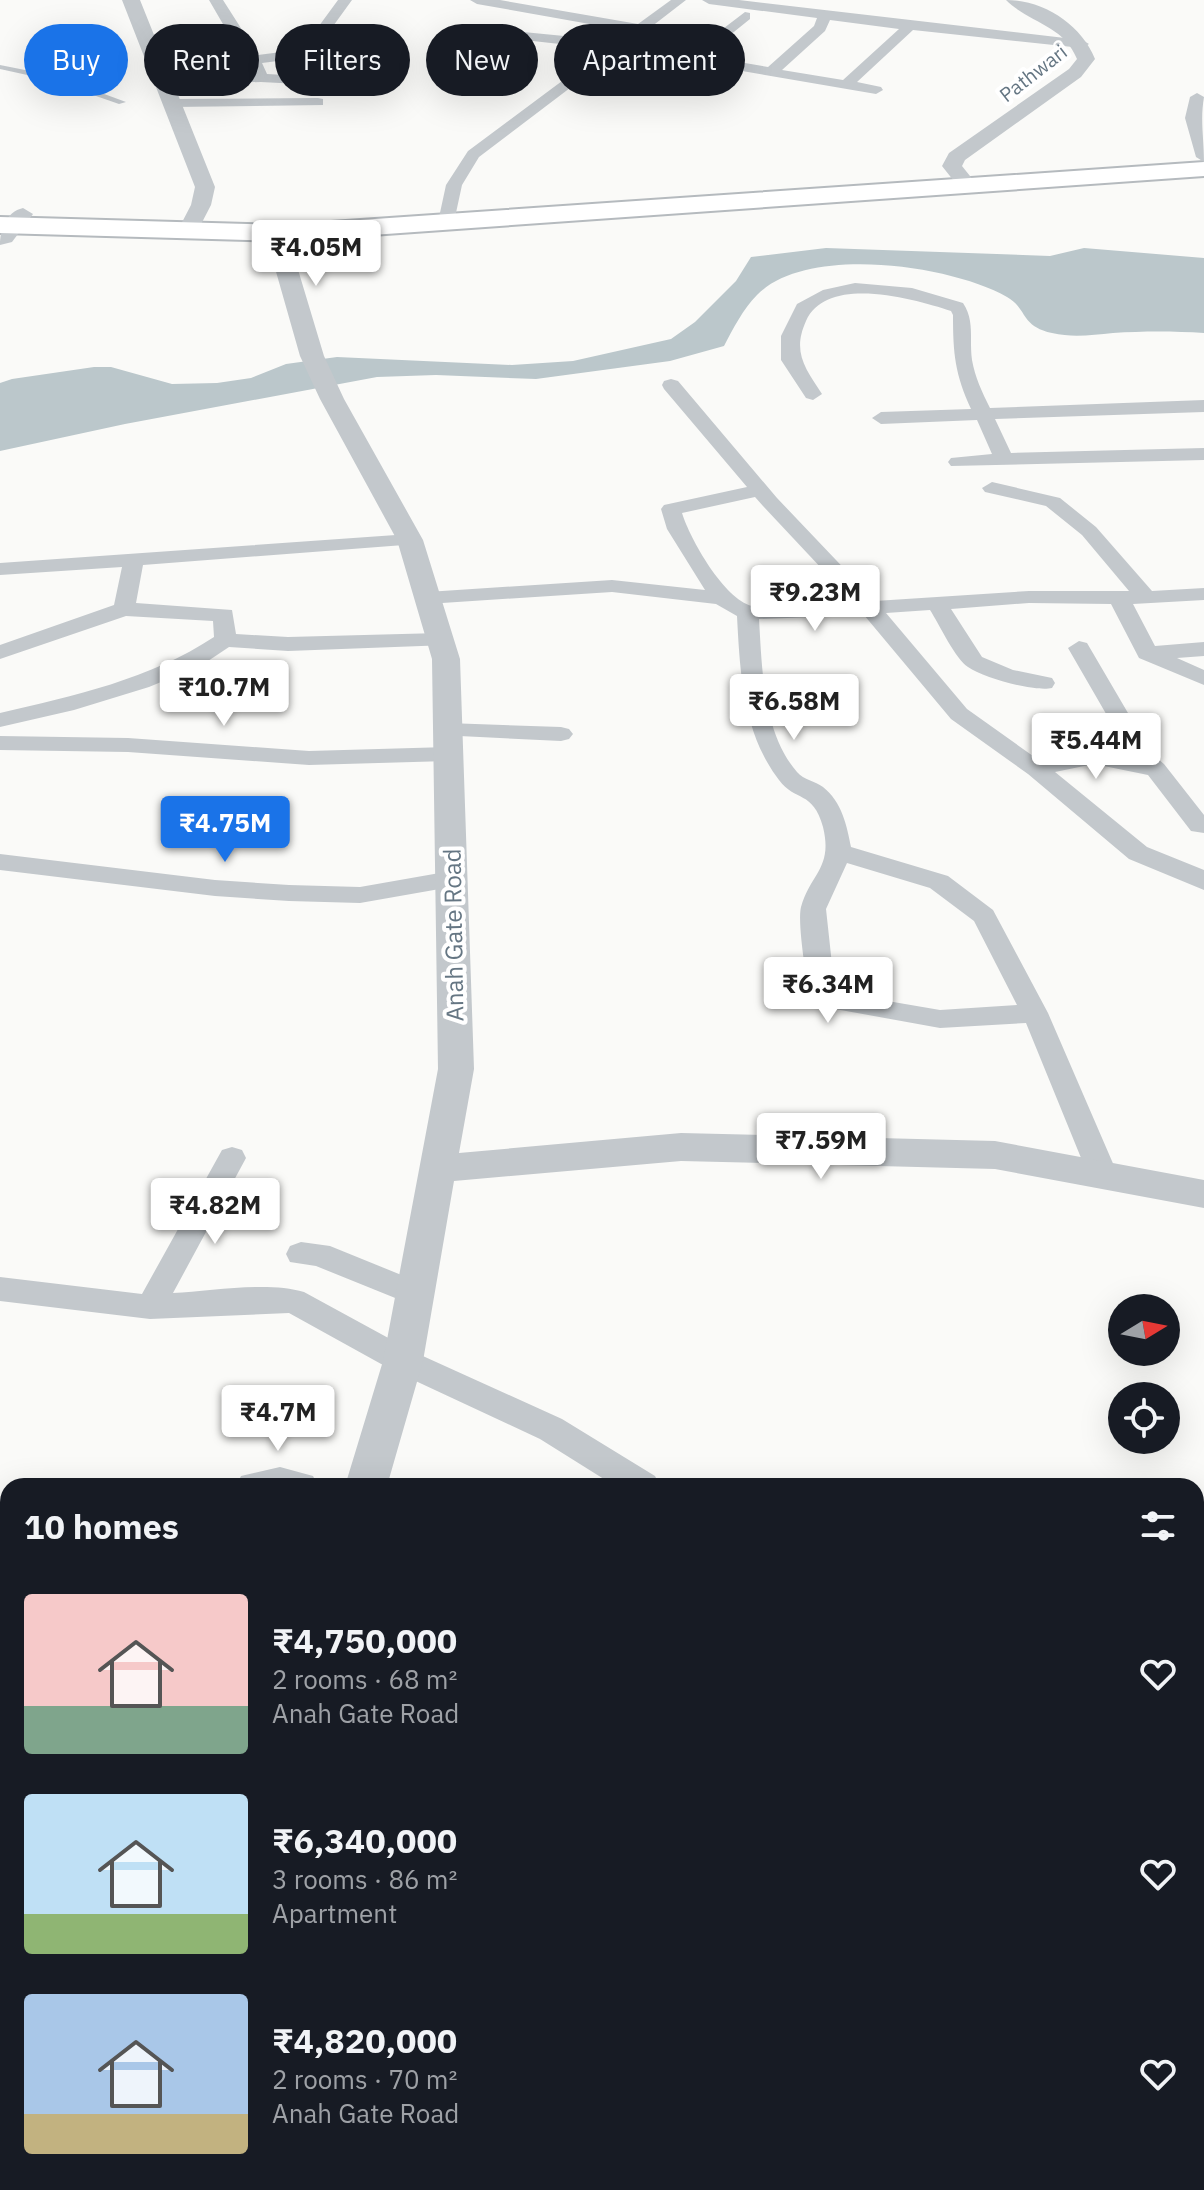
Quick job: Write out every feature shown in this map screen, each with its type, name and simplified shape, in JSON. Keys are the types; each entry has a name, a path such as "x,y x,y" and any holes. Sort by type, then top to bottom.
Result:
{"main road":[{"path":"963,180 1204,158"},
{"path":"8,223 192,223 284,228 447,214 963,180 1204,169"}],"street":[{"path":"131,0 144,33"},
{"path":"216,0 231,24"},
{"path":"259,59 301,54 310,48 345,0"},
{"path":"477,0 534,4 621,24"},
{"path":"649,24 679,0"},
{"path":"709,0 775,4 825,16 1082,44"},
{"name":"Pathwari","path":"963,180 952,166 956,157 1075,73 1086,59 1082,44 1064,28 1017,0"},
{"path":"735,24 745,16"},
{"path":"771,72 820,28 825,16"},
{"path":"846,85 910,26"},
{"path":"745,68 876,90"},
{"path":"259,73 261,78 275,79"},
{"path":"447,214 454,185 473,154 554,94"},
{"path":"169,96 205,187 192,223"},
{"path":"1197,97 1192,118 1204,158"},
{"path":"172,103 318,102"},
{"name":"Anah Gate Road","path":"284,228 312,356 332,399 410,540 446,659 456,1069 403,1361 368,1478"},
{"path":"813,394 790,360 790,336 803,308 829,294 855,288 886,288 957,307 962,315 962,355 966,377 1004,459"},
{"path":"671,385 760,490 870,608 959,714 1036,769 1138,853 1201,876"},
{"path":"881,418 1204,406"},
{"path":"958,462 1204,454"},
{"path":"992,488 1053,502 1089,531 1146,598"},
{"path":"721,598 677,529 671,509 760,490"},
{"path":"0,569 410,540"},
{"path":"124,609 134,559"},
{"path":"427,598 612,586 721,598 748,613 1029,597 1146,598 1204,594"},
{"path":"1119,598 1147,653 1204,678"},
{"path":"937,604 974,662 1007,675 1044,683"},
{"path":"0,652 124,609 224,615 225,640"},
{"path":"748,613 752,679 770,749 790,781 813,791 828,806 840,852 813,909 822,999 940,1019 1035,1013"},
{"path":"0,720 66,705 141,682 194,660 225,640 302,644 440,640"},
{"path":"1079,648 1143,758 1156,769 1203,831"},
{"path":"1147,653 1204,649"},
{"path":"0,743 128,745 309,758 448,742 561,734"},
{"path":"1036,769 1094,757 1156,769"},
{"path":"840,852 939,882 984,916 1035,1013 1103,1175"},
{"path":"0,862 215,888 289,893 360,895 451,879"},
{"path":"438,1169 681,1147 995,1155 1204,1194"},
{"path":"150,1307 232,1158"},
{"path":"301,1254 319,1254 415,1294"},
{"path":"0,1289 150,1307 293,1301 403,1361 551,1429 630,1478"}],"lane":[{"path":"0,67 52,78 122,102"}],"shaded area":[{"path":"826,248 1050,256 1084,248 1204,258 1204,333 1060,335 1034,326 1007,297 951,276 880,265 843,265 809,269 780,279 757,295 724,346 670,361 536,379 436,375 377,377 125,424 0,451 0,383 12,379 111,367 172,384 217,383 251,378 286,364 337,357 512,365 573,361 671,339 695,322 736,281 751,257"}]}
